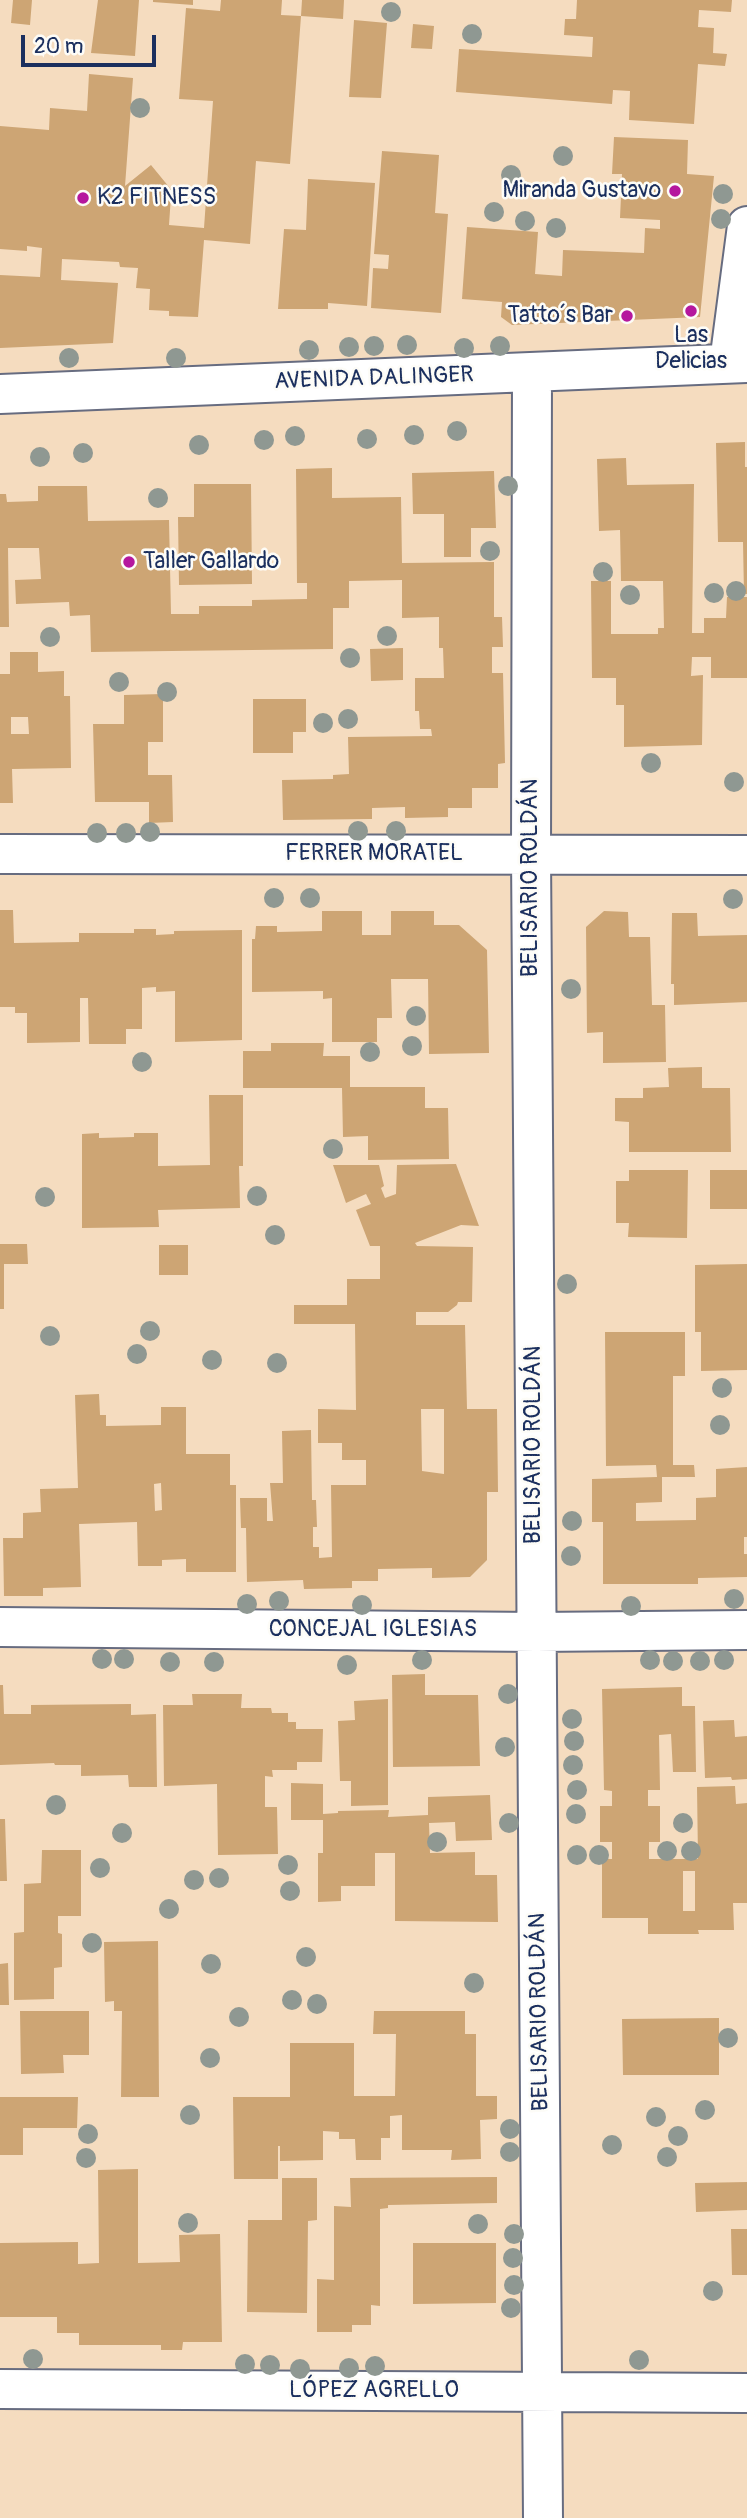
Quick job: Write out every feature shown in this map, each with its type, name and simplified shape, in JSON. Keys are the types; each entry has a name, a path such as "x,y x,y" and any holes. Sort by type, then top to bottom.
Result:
{"street":[{"path":"738,363 747,226"},
{"name":"AVENIDA DALINGER","path":"0,394 738,363"},
{"name":"BELISARIO ROLDÁN","path":"532,372 531,854 543,2518"},
{"name":"FERRER MORATEL","path":"0,854 747,855"},
{"name":"CONCEJAL IGLESIAS","path":"0,1627 536,1632 747,1630"},
{"name":"LÓPEZ AGRELLO","path":"0,2389 747,2393"}],"building":[{"path":"13,0 32,0 30,25 11,23"},
{"path":"98,0 139,0 135,56 91,53"},
{"path":"193,0 193,5 153,2"},
{"path":"221,0 282,0 281,15 301,16 290,164 256,161 250,244 204,240 198,317 169,316 169,311 149,310 150,289 136,288 138,268 120,267 119,262 62,259 61,280 118,283 113,343 0,348 0,275 40,277 42,248 27,246 27,251 0,249 0,126 49,130 50,108 87,111 89,74 133,78 125,186 151,165 174,193 171,196 169,225 204,228 213,101 179,99 186,8 220,11"},
{"path":"302,0 344,0 343,19 301,16"},
{"path":"577,0 732,0 731,12 699,10 698,27 714,28 713,53 727,54 725,66 698,64 694,124 629,120 630,91 613,90 612,104 456,92 459,49 592,57 593,37 564,35 565,19 576,19"},
{"path":"354,20 387,23 381,98 349,97"},
{"path":"413,24 434,26 432,49 411,48"},
{"path":"614,137 688,140 687,174 714,176 700,317 512,325 501,317 502,302 462,299 467,227 538,232 535,274 562,276 563,250 644,253 645,228 660,229 660,220 620,218 622,174 612,174"},
{"path":"382,151 439,155 435,213 448,214 441,313 371,308 373,268 388,269 389,255 374,254"},
{"path":"308,179 375,183 367,306 328,303 328,309 278,309 284,229 306,230"},
{"path":"745,442 747,594 744,594 743,542 718,542 716,443"},
{"path":"626,458 627,485 694,484 692,633 704,633 704,618 726,618 727,597 747,597 747,678 711,678 711,657 692,657 691,676 703,675 702,745 624,747 624,705 616,705 616,678 592,678 591,581 611,581 611,634 658,634 658,628 664,628 663,581 621,581 620,530 599,531 597,459"},
{"path":"332,468 332,498 401,497 402,563 494,562 494,617 502,617 503,647 492,647 492,673 503,673 505,763 498,764 498,788 472,788 472,808 448,808 448,817 405,818 405,807 372,808 372,819 283,820 282,780 333,779 333,775 349,774 348,737 432,736 431,729 420,729 419,711 415,711 415,678 444,678 443,648 439,648 439,617 402,618 402,580 349,581 349,608 333,608 333,649 91,652 90,615 70,616 69,602 16,604 15,580 41,579 39,548 8,548 9,627 0,627 0,494 6,494 7,502 38,501 38,486 87,486 88,521 169,520 171,614 199,614 199,606 252,606 252,600 307,599 307,583 297,583 296,469"},
{"path":"494,471 496,528 471,528 471,557 444,557 444,514 413,514 412,473"},
{"path":"194,484 251,484 252,584 179,585 178,517 194,517"},
{"path":"403,648 403,680 371,681 370,649"},
{"path":"10,652 38,652 38,672 64,671 64,696 70,696 71,768 12,769 13,803 0,803 0,674 10,674","holes":["11,717 28,717 29,734 11,734"]},
{"path":"163,694 163,742 148,742 148,775 172,775 173,822 149,823 149,802 95,802 93,724 124,724 124,695"},
{"path":"253,699 306,699 306,732 293,732 293,753 253,753"},
{"path":"0,910 13,910 14,943 79,942 79,933 134,933 134,929 156,929 156,935 174,934 174,931 242,930 242,1040 175,1042 175,991 156,992 156,987 142,988 142,1029 126,1029 126,1044 89,1044 88,998 80,998 80,1042 27,1043 27,1013 15,1013 15,1007 0,1007"},
{"path":"322,911 362,911 362,935 391,935 391,911 434,911 434,925 459,925 487,950 489,1053 429,1054 428,979 391,979 392,1018 377,1018 377,1042 332,1042 332,998 323,999 323,991 252,992 252,939 255,939 256,926 277,926 277,932 322,931"},
{"path":"604,911 628,912 629,937 650,937 652,1005 665,1005 666,1062 603,1063 603,1032 587,1033 586,927"},
{"path":"672,913 697,913 698,936 747,935 747,1002 674,1005 674,984 671,984"},
{"path":"271,1043 324,1043 323,1056 350,1056 350,1087 425,1087 425,1108 448,1108 449,1159 368,1160 368,1136 343,1137 342,1088 243,1088 243,1051 271,1051"},
{"path":"702,1067 702,1088 730,1088 731,1152 629,1152 629,1122 615,1121 615,1098 643,1098 643,1088 669,1087 668,1068"},
{"path":"209,1095 243,1095 243,1166 239,1166 240,1208 158,1210 159,1227 82,1228 82,1134 99,1133 99,1138 158,1133 158,1166 210,1165"},
{"path":"456,1164 479,1226 461,1225 415,1243 417,1246 473,1247 472,1302 458,1302 448,1312 416,1312 416,1325 465,1325 467,1409 497,1409 498,1492 487,1492 487,1560 470,1577 432,1578 432,1568 378,1569 378,1581 352,1581 352,1588 304,1589 303,1580 247,1582 246,1528 241,1528 240,1498 267,1498 267,1521 273,1521 270,1483 283,1483 282,1431 311,1430 312,1500 316,1500 317,1527 313,1527 313,1547 319,1547 319,1558 332,1557 331,1485 366,1485 366,1460 342,1460 342,1443 318,1443 318,1409 356,1410 355,1324 294,1324 294,1305 347,1305 347,1279 380,1279 380,1246 370,1246 356,1210 371,1204 366,1194 346,1203 333,1165 379,1165 384,1186 381,1188 385,1198 396,1194 397,1165","holes":["421,1409 444,1409 444,1474 422,1471"]},
{"path":"629,1170 688,1170 687,1238 628,1237 629,1223 616,1223 616,1181 629,1181"},
{"path":"710,1170 747,1170 747,1209 710,1209"},
{"path":"0,1244 27,1244 28,1264 4,1264 4,1309 0,1309"},
{"path":"159,1245 188,1245 188,1275 159,1275"},
{"path":"747,1264 747,1370 701,1371 701,1332 695,1332 695,1265"},
{"path":"605,1332 685,1332 685,1376 673,1376 673,1465 694,1465 695,1477 662,1477 662,1502 636,1503 636,1521 696,1520 696,1498 716,1497 716,1469 747,1467 747,1537 744,1537 744,1554 747,1554 747,1577 698,1578 698,1584 603,1584 603,1522 592,1522 592,1479 657,1477 656,1465 606,1466"},
{"path":"99,1394 100,1415 106,1415 106,1426 161,1425 161,1407 186,1407 186,1454 230,1454 230,1485 236,1485 236,1572 186,1572 186,1559 162,1560 162,1566 138,1566 137,1522 79,1524 81,1587 43,1588 43,1596 4,1596 3,1538 23,1538 23,1513 41,1512 40,1489 78,1488 75,1395","holes":["161,1483 162,1510 155,1511 154,1484"]},
{"path":"425,1674 425,1695 478,1695 480,1766 393,1767 392,1675"},
{"path":"0,1685 3,1685 4,1714 31,1714 31,1705 131,1704 131,1715 156,1714 157,1787 129,1787 128,1775 81,1776 81,1765 0,1765"},
{"path":"682,1687 682,1706 695,1706 696,1772 673,1772 671,1734 659,1735 660,1790 648,1790 648,1806 660,1806 660,1842 649,1842 649,1859 698,1859 697,1787 735,1786 736,1804 747,1803 747,1903 733,1903 734,1930 698,1930 699,1934 648,1934 648,1918 602,1918 602,1859 612,1859 612,1842 600,1842 600,1806 612,1806 612,1791 604,1790 602,1689","holes":["683,1871 695,1871 695,1911 683,1911"]},
{"path":"192,1694 242,1694 241,1708 271,1708 272,1713 288,1713 288,1722 296,1722 296,1729 323,1729 322,1762 297,1762 297,1770 272,1770 273,1777 265,1776 265,1807 277,1807 278,1854 218,1855 217,1784 164,1786 163,1705 193,1705"},
{"path":"388,1699 388,1805 351,1806 351,1781 340,1781 338,1721 355,1720 354,1701"},
{"path":"734,1720 735,1737 747,1736 747,1779 705,1778 703,1721"},
{"path":"291,1783 323,1784 323,1814 389,1810 388,1817 428,1815 428,1797 490,1795 492,1840 456,1841 455,1822 429,1823 430,1853 475,1852 475,1875 497,1875 498,1922 395,1921 395,1853 375,1853 375,1886 341,1886 341,1901 318,1902 318,1853 323,1853 323,1820 291,1820"},
{"path":"0,1819 5,1819 7,1881 0,1881"},
{"path":"42,1850 81,1850 81,1916 58,1916 58,1933 62,1934 62,1967 54,1968 54,1999 14,2000 14,1933 24,1932 24,1884 41,1883"},
{"path":"158,1941 159,2097 121,2097 122,2011 114,2011 114,2001 105,2002 104,1942"},
{"path":"8,1963 9,2005 0,2005 0,1964"},
{"path":"20,2011 89,2011 89,2055 63,2055 64,2073 21,2074"},
{"path":"374,2011 465,2011 465,2034 476,2034 476,2096 497,2096 497,2119 480,2120 481,2159 451,2160 452,2150 402,2150 402,2115 390,2116 390,2138 381,2138 381,2160 356,2160 355,2139 339,2139 339,2132 323,2131 323,2160 280,2161 278,2146 278,2179 234,2179 233,2097 290,2097 290,2043 354,2043 354,2096 395,2096 396,2034 373,2034"},
{"path":"719,2018 719,2075 623,2075 622,2019"},
{"path":"0,2097 78,2097 77,2128 23,2128 23,2155 0,2155"},
{"path":"138,2169 138,2263 180,2262 179,2235 220,2234 222,2342 183,2342 182,2350 161,2350 161,2345 79,2345 79,2333 57,2333 57,2317 0,2317 0,2243 78,2242 78,2264 99,2263 98,2170"},
{"path":"497,2177 497,2203 388,2205 388,2208 380,2209 380,2306 371,2305 371,2325 352,2325 352,2332 317,2332 317,2279 334,2280 334,2206 351,2207 350,2178"},
{"path":"282,2178 317,2178 317,2220 308,2221 307,2313 247,2312 248,2220 282,2220"},
{"path":"747,2182 747,2210 696,2212 695,2183"},
{"path":"731,2229 747,2229 747,2275 732,2275"},
{"path":"413,2243 496,2243 496,2303 413,2304"}],"place":[{"name":"Miranda Gustavo","path":"675,191"},
{"name":"K2 FITNESS","path":"83,198"},
{"name":"Las Delicias","path":"691,311"},
{"name":"Tatto´s Bar","path":"627,316"},
{"name":"Taller Gallardo","path":"129,562"}]}
